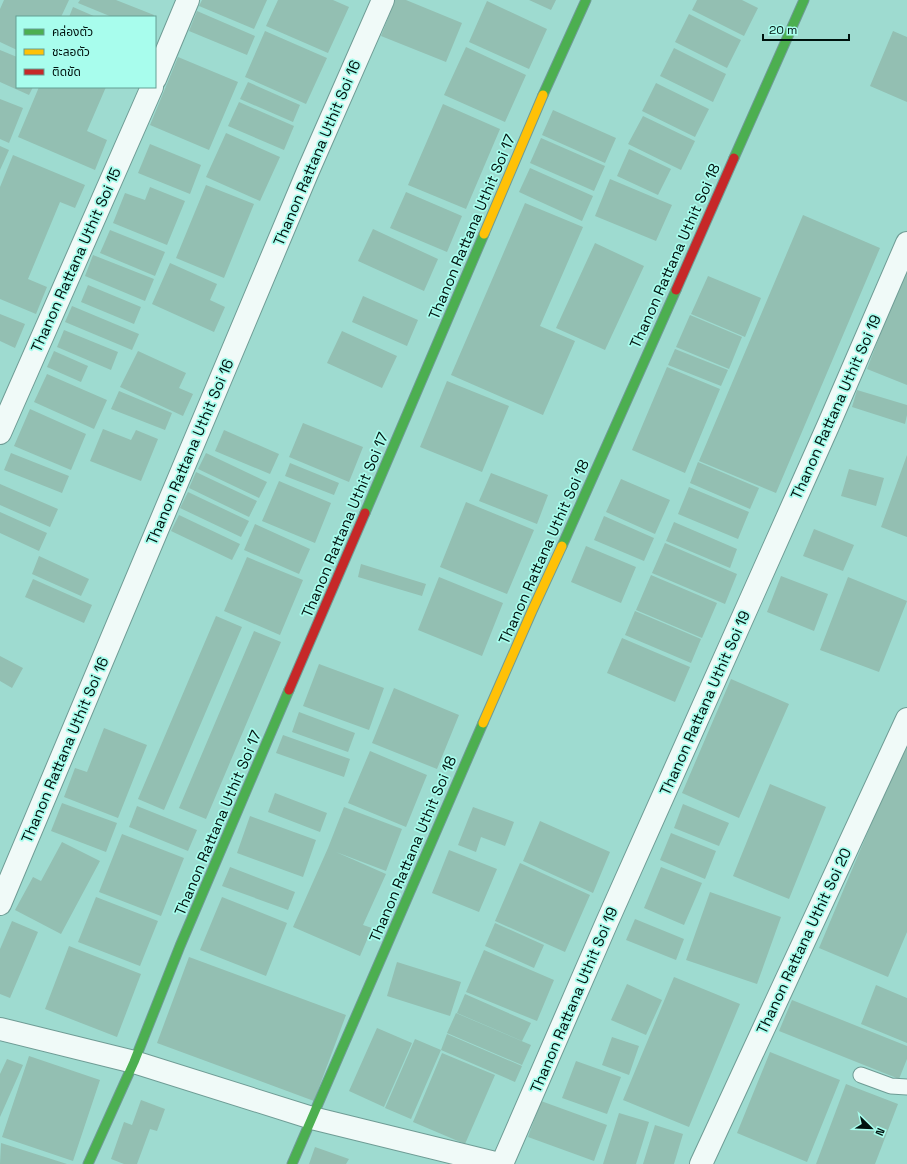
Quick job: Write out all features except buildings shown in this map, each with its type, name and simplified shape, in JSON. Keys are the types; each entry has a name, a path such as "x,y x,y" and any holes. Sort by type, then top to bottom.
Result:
{"street":[{"path":"156,78 188,0"},
{"name":"Thanon Rattana Uthit Soi 16","path":"0,904 308,171 383,0"},
{"name":"Thanon Rattana Uthit Soi 17","path":"88,1164 134,1062 189,924 554,71 586,0"},
{"name":"Thanon Rattana Uthit Soi 18","path":"292,1164 532,612 804,0"},
{"name":"Thanon Rattana Uthit Soi 15","path":"0,433 152,88"},
{"name":"Thanon Rattana Uthit Soi 19","path":"501,1164 825,433 907,242"},
{"name":"Thanon Rattana Uthit Soi 20","path":"701,1164 907,719"},
{"path":"0,1029 134,1062 312,1118 501,1164"}],"lane":[{"path":"861,1075 890,1086 907,1087"}],"traffic: fast":[{"path":"543,95 586,0"},
{"path":"734,158 804,0"},
{"path":"365,513 484,234"},
{"path":"562,546 676,290"},
{"path":"88,1164 134,1062 180,946 289,690"},
{"path":"292,1164 483,723"}],"traffic: slow":[{"path":"484,234 543,95"},
{"path":"483,723 562,546"}],"traffic: jam":[{"path":"676,290 734,158"},
{"path":"289,690 365,513"}]}
